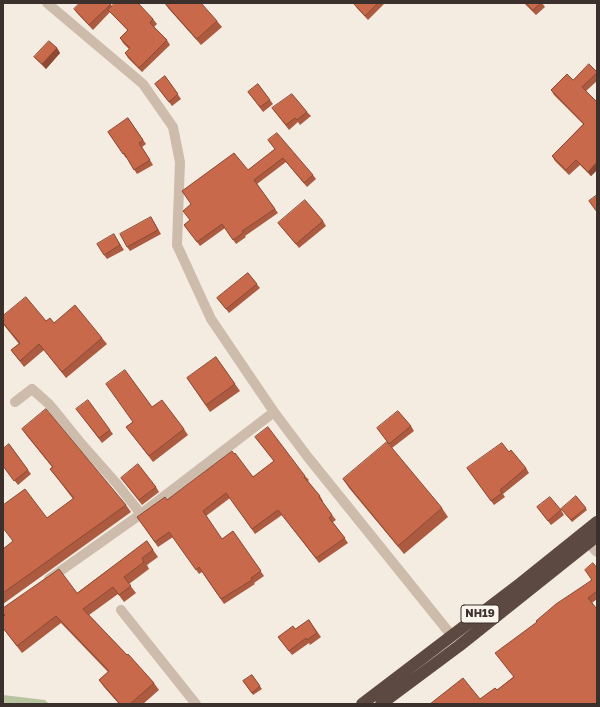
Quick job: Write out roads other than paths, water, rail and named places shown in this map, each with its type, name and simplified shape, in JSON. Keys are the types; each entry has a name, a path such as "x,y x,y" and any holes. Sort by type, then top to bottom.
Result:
{"highway":[{"name":"NH19","path":"362,704 452,636 597,522"},
{"name":"NH19","path":"381,704 459,646 593,539"}],"street":[{"path":"47,3 143,84 173,127 180,162 177,246 211,319 274,412 307,456 452,636"},
{"path":"15,402 32,389 49,404 141,514"},
{"path":"41,585 141,514 274,412"},
{"path":"593,539 597,552"},
{"path":"122,610 196,704"}]}
